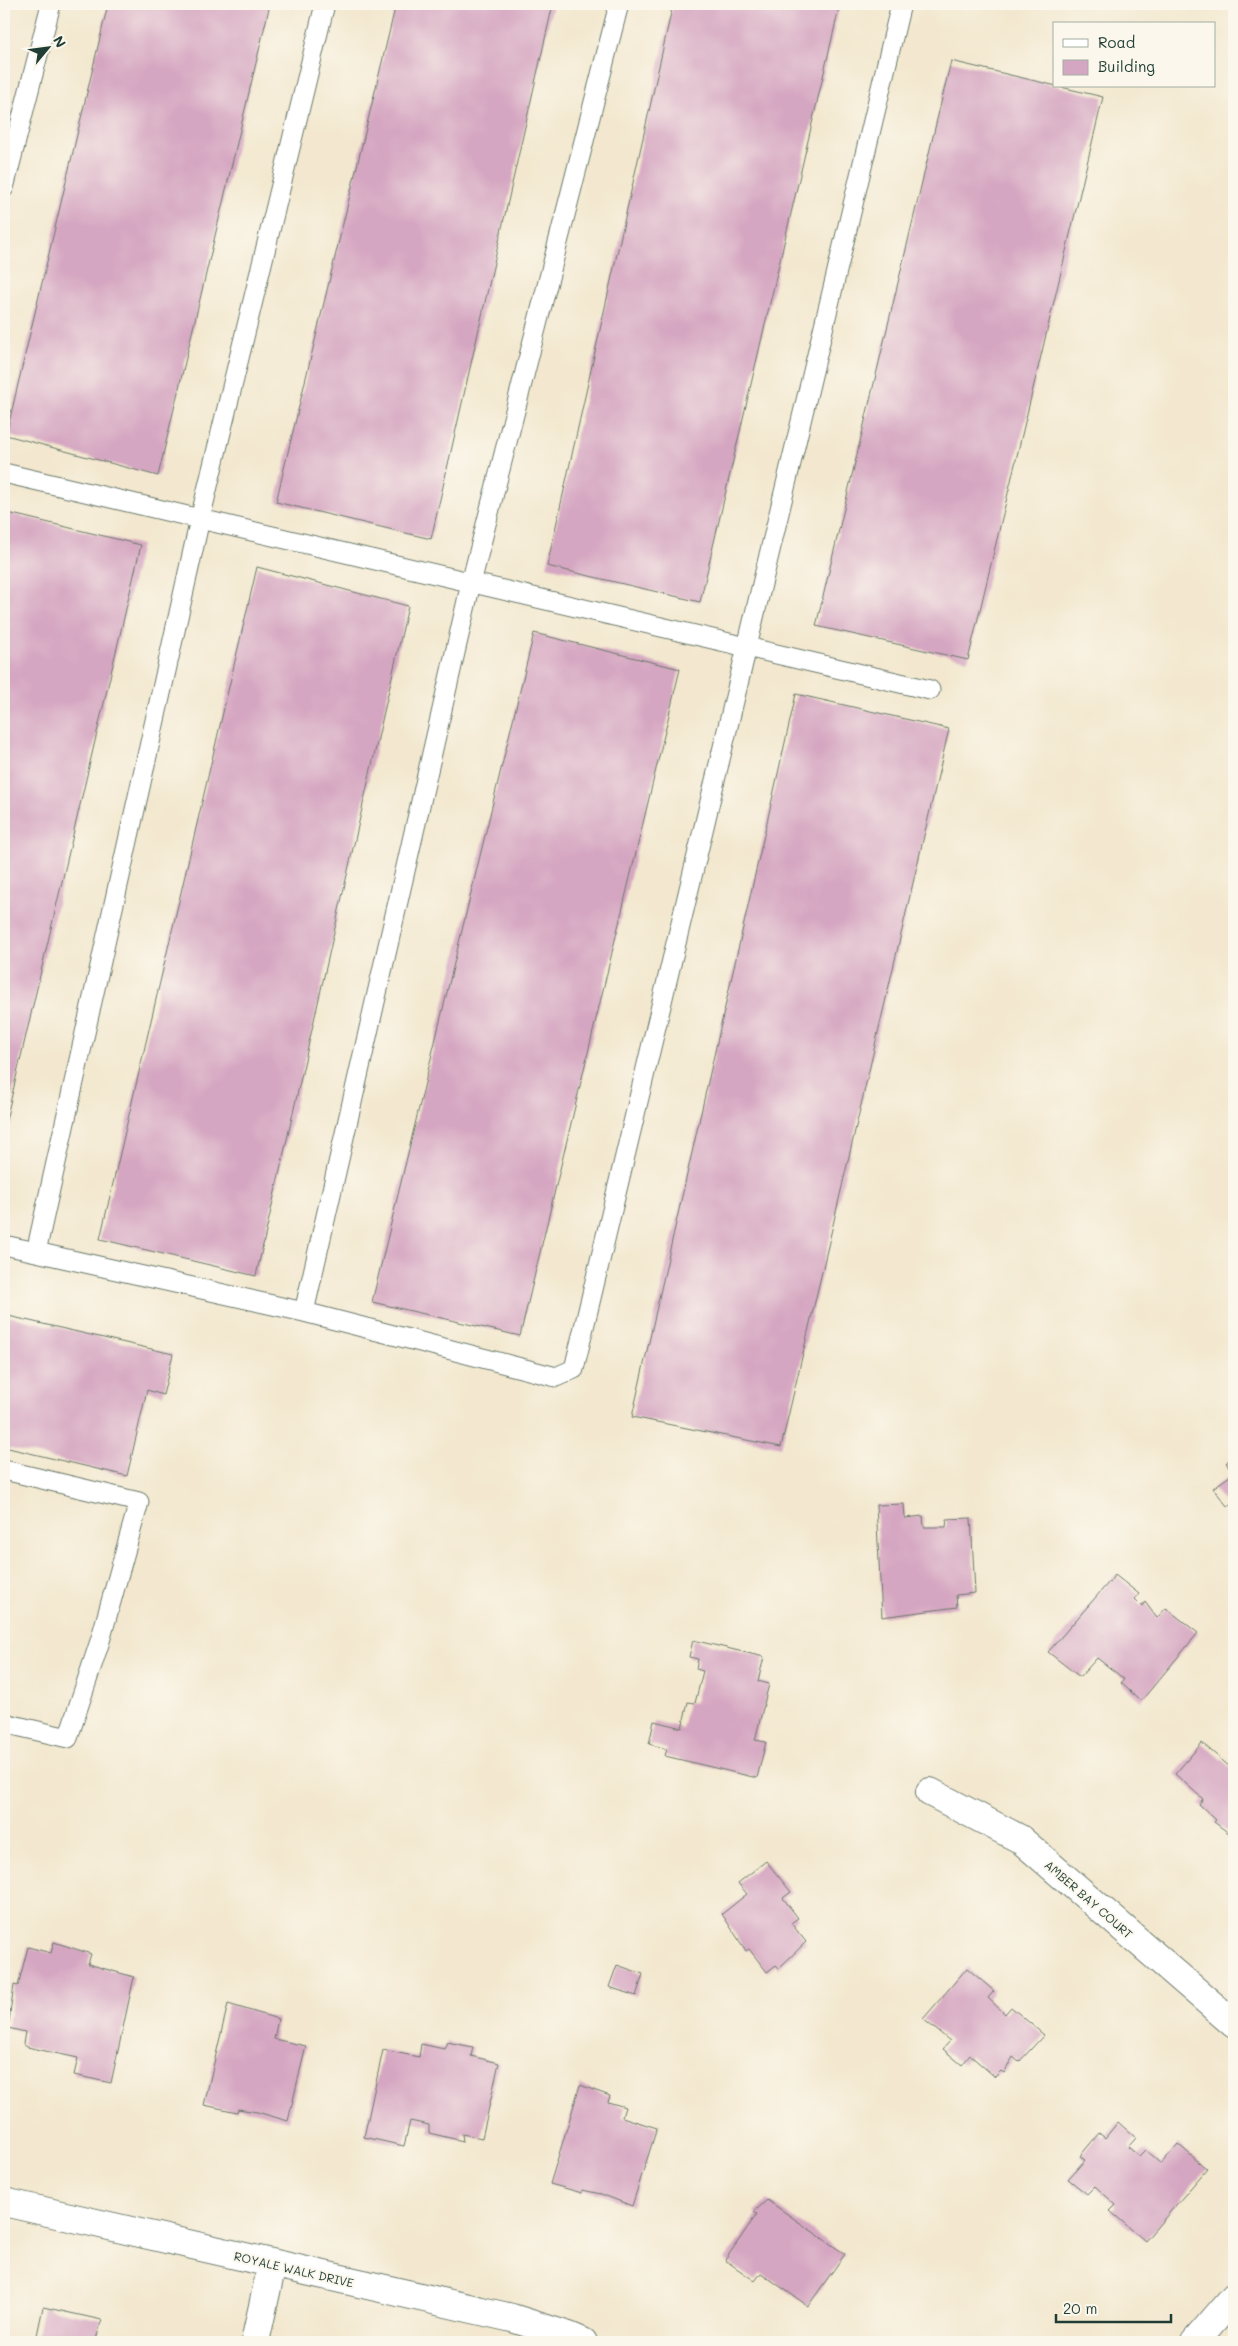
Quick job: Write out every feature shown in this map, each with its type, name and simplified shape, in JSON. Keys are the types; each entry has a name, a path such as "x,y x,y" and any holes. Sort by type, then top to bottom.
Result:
{"street":[{"name":"AMBER BAY COURT","path":"930,1792 1020,1839 1234,2024"},
{"name":"ROYALE WALK DRIVE","path":"4,2202 272,2265 512,2318 583,2342"},
{"path":"254,2342 272,2265"},
{"path":"1195,2342 1234,2297"}],"lane":[{"path":"4,188 51,4"},
{"path":"36,1252 200,519 325,4"},
{"path":"304,1312 471,583 620,4"},
{"path":"4,1245 304,1312 556,1377 574,1369 902,4"},
{"path":"4,473 930,690"},
{"path":"4,1470 139,1502 100,1641 68,1738 4,1723"}],"building":[{"path":"108,4 270,4 158,476 6,435"},
{"path":"396,4 553,4 431,539 276,502"},
{"path":"673,4 840,4 700,602 547,566"},
{"path":"951,61 1053,85 1053,88 1065,88 1103,97 968,660 816,626"},
{"path":"4,512 141,545 4,1129"},
{"path":"257,567 408,606 256,1276 100,1239"},
{"path":"534,633 680,669 520,1336 372,1302"},
{"path":"796,694 949,729 781,1447 632,1417"},
{"path":"4,1315 173,1354 163,1395 147,1390 127,1476 4,1447"},
{"path":"1234,1457 1234,1473 1226,1463"},
{"path":"1234,1473 1234,1502 1227,1506 1213,1488"},
{"path":"904,1504 905,1518 923,1516 924,1527 946,1527 947,1519 971,1518 975,1593 956,1595 957,1607 882,1617 876,1505"},
{"path":"1115,1575 1139,1594 1135,1599 1142,1606 1145,1602 1157,1618 1166,1608 1198,1633 1141,1701 1121,1683 1124,1679 1097,1658 1080,1677 1048,1652"},
{"path":"693,1640 764,1657 758,1681 769,1684 755,1740 766,1742 757,1778 665,1756 667,1749 649,1744 654,1721 682,1728 688,1702 695,1703 703,1671 696,1669 698,1659 689,1657"},
{"path":"1202,1743 1230,1767 1234,1762 1234,1837 1214,1822 1216,1820 1199,1804 1203,1799 1175,1774"},
{"path":"766,1861 791,1892 783,1898 798,1918 791,1923 806,1942 779,1968 776,1965 767,1972 749,1949 746,1951 722,1914 747,1894 738,1883"},
{"path":"54,1942 91,1954 88,1964 134,1977 111,2083 74,2075 78,2058 27,2047 23,2044 25,2032 8,2028 14,1985 18,1986 28,1947 51,1953"},
{"path":"617,1965 643,1974 636,1996 609,1987"},
{"path":"967,1968 994,1991 988,1998 1005,2014 1011,2007 1044,2035 1019,2062 1013,2057 1004,2073 1001,2071 995,2077 970,2055 962,2065 943,2049 950,2041 923,2019"},
{"path":"228,2004 278,2019 274,2039 306,2046 288,2121 257,2112 238,2109 237,2112 204,2105"},
{"path":"447,2042 473,2047 471,2056 499,2063 482,2138 462,2134 463,2141 429,2133 429,2125 410,2121 404,2146 364,2137 383,2050 419,2057 421,2044 444,2049"},
{"path":"580,2085 610,2096 608,2102 625,2107 622,2117 657,2128 632,2206 601,2194 582,2190 582,2193 550,2184"},
{"path":"1118,2122 1136,2138 1128,2147 1139,2156 1145,2150 1161,2164 1178,2144 1207,2169 1145,2241 1110,2211 1116,2205 1095,2186 1087,2194 1068,2179 1085,2160 1080,2156 1099,2133 1105,2138"},
{"path":"767,2200 845,2254 808,2306 761,2273 755,2281 725,2260 757,2214 754,2212"},
{"path":"43,2307 102,2320 95,2342 28,2342 29,2338 36,2340"}]}
